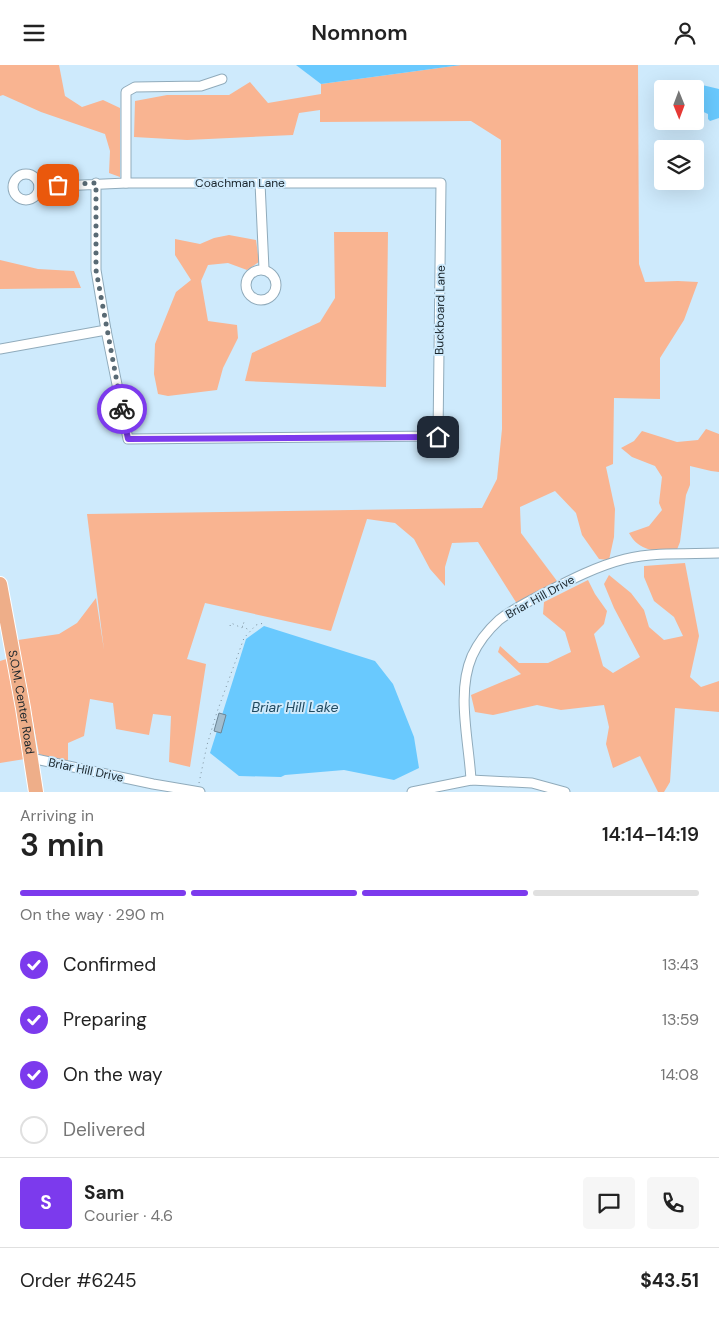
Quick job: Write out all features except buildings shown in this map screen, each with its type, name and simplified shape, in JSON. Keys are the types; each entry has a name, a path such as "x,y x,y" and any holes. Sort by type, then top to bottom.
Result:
{"main road":[{"name":"S.O.M. Center Road","path":"0,584 36,792"}],"street":[{"path":"126,183 126,92 135,87 201,86 222,79"},
{"path":"0,349 106,330 96,270 96,183"},
{"name":"Coachman Lane","path":"39,187 96,183 441,183"},
{"path":"260,183 264,269"},
{"name":"Buckboard Lane","path":"106,330 128,439 438,437 441,183"},
{"name":"Briar Hill Drive","path":"471,780 465,724 464,684 472,657 484,636 499,621 519,607 573,578 625,559 653,554 719,553"},
{"name":"Briar Hill Drive","path":"31,758 153,785 198,792"},
{"path":"412,792 471,780 532,783 565,792"}],"path":[{"path":"242,627 244,622"},
{"path":"230,626 231,623 250,630"},
{"path":"198,792 207,745 244,638 256,625 264,623"}],"shaded area":[{"path":"0,65 59,65 65,96 82,107 103,100 120,108 120,177 109,173 110,151 105,134 41,112 3,95 0,96"},
{"path":"461,65 638,65 639,264 645,282 698,282 684,320 660,358 660,399 614,398 613,464 606,467 615,509 614,537 609,560 599,559 582,535 576,513 555,491 520,507 521,533 560,585 519,607 478,542 452,543 445,567 445,586 430,569 414,539 395,523 367,519 331,631 205,603 187,659 206,664 190,767 169,762 171,716 153,714 149,735 116,729 113,703 90,699 84,736 68,743 68,763 39,754 18,640 59,634 77,623 96,598 104,650 87,514 482,508 497,479 502,429 501,140 471,121 320,122 320,110 299,113 293,135 187,140 134,137 135,101 167,95 229,95 250,82 268,103 321,94 321,84"},
{"path":"334,232 388,232 386,387 245,381 252,353 320,322 335,298"},
{"path":"229,235 256,240 259,262 247,270 228,263 208,265 201,281 208,321 237,325 238,338 223,368 217,390 168,396 158,394 154,374 155,344 176,292 191,280 175,255 175,239 200,244 214,238"},
{"path":"0,260 38,269 74,271 81,288 0,289"},
{"path":"706,429 719,434 719,472 690,466 690,485 686,495 680,542 676,552 655,551 643,547 629,533 649,526 662,510 659,503 662,477 655,466 632,457 621,448 634,441 642,431 677,442 698,440"},
{"path":"685,563 699,636 690,677 701,687 719,681 719,712 675,708 670,782 664,792 658,792 640,756 613,768 606,744 609,727 604,705 561,710 537,705 493,715 475,712 471,695 521,674 498,652 500,646 519,663 548,663 571,652 565,632 543,614 544,602 588,580 607,611 604,624 594,634 603,666 613,673 640,657 614,608 604,584 609,575 631,593 644,610 649,627 664,640 683,636 674,617 654,601 644,577 644,566"},
{"path":"13,657 31,758 0,763 0,661"}],"water":[{"path":"296,65 461,65 321,84"},
{"path":"704,85 719,89 719,118 710,121 708,114 704,112"},
{"name":"Briar Hill Lake","path":"264,626 375,661 393,684 414,737 419,768 394,780 344,770 285,775 281,777 239,776 210,753 246,639"}],"way so far":[{"path":"58,185 96,183 96,270 122,409"}],"route":[{"path":"122,409 128,439 438,437"}]}
